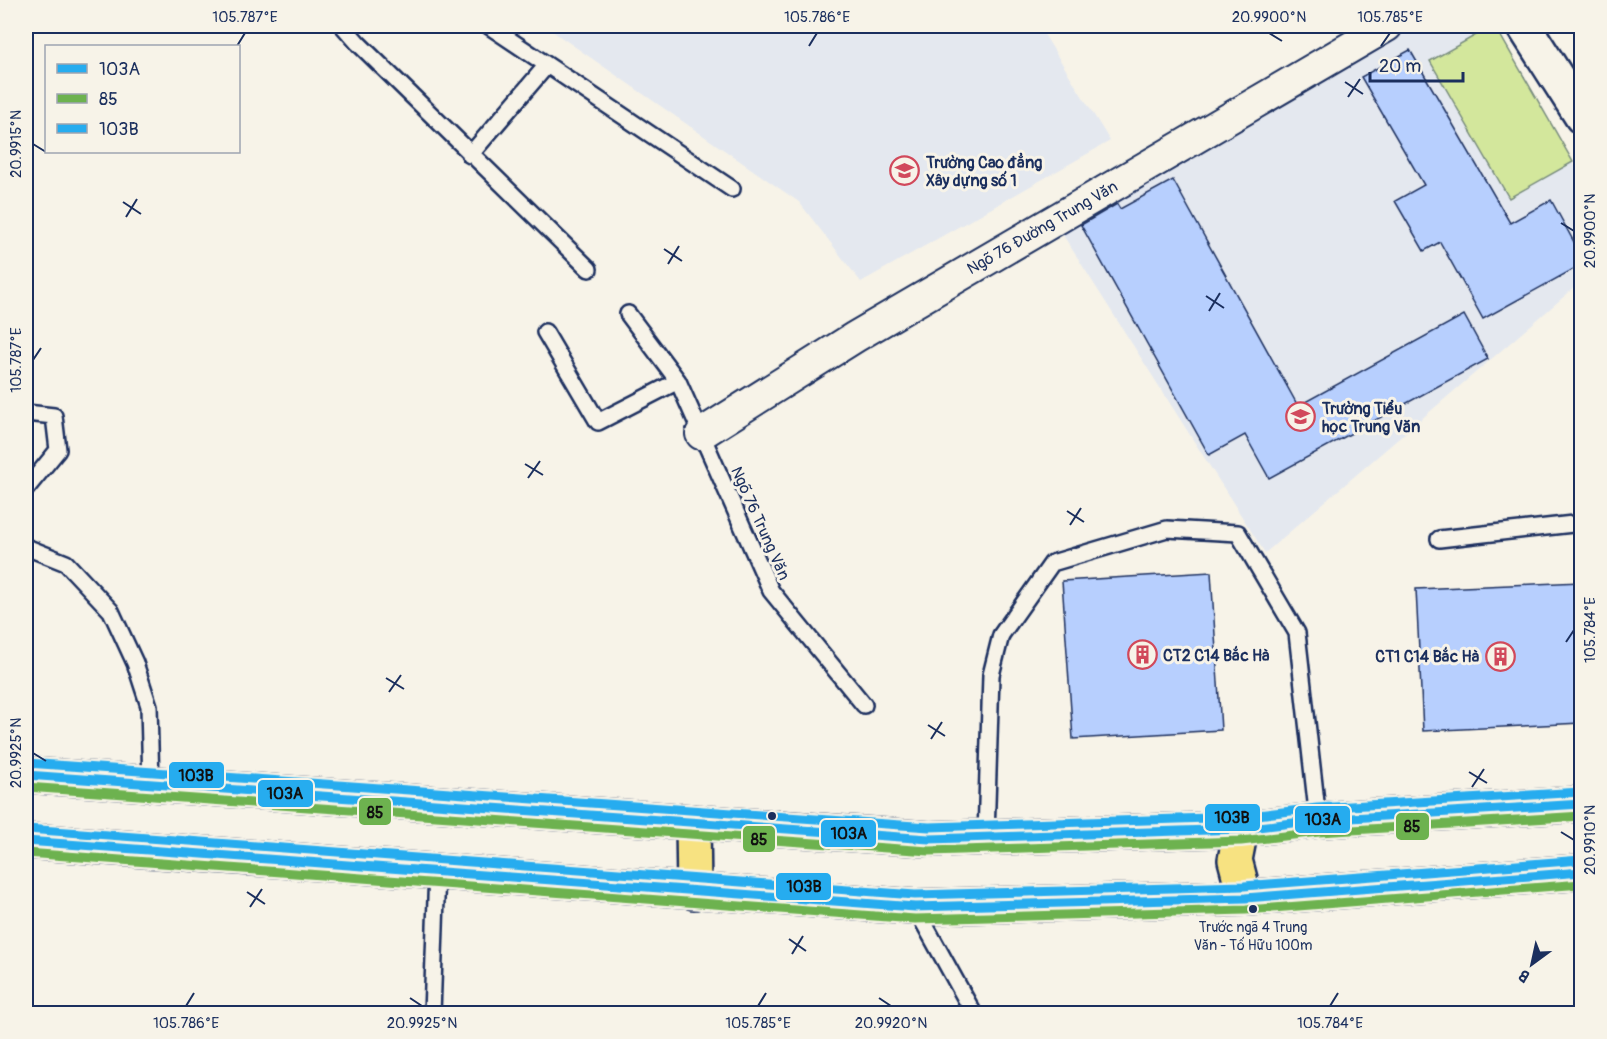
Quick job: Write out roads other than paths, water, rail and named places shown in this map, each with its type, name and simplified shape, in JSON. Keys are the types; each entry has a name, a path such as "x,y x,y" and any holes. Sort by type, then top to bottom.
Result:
{"main road":[{"path":"26,775 929,839 1240,829 1318,819 1581,804"},
{"path":"693,822 694,892"},
{"path":"1240,829 1235,860 1245,898"},
{"path":"26,841 915,907 1245,898 1581,872"}],"street":[{"name":"Ngõ 76 Đường Trung Văn","path":"700,434 855,337 1387,26"},
{"path":"1524,26 1581,117"}],"lane":[{"path":"343,26 470,155 589,269"},
{"path":"489,26 732,189"},
{"path":"470,155 547,65"},
{"name":"Ngõ 76 Trung Văn","path":"628,314 678,381 771,591 864,705"},
{"path":"545,332 598,422 678,381"},
{"path":"26,413 54,416 58,450 26,489"},
{"path":"1439,539 1581,523"},
{"path":"986,836 991,675 1001,635 1052,563 1167,529 1238,533 1297,633 1318,819"},
{"path":"26,548 66,563 111,611 135,663 149,706 151,785"},
{"path":"432,1014 437,870"},
{"path":"915,907 974,1014"}],"place":[{"name":"Trường Cao đẳng Xây dựng số 1","path":"905,171"},
{"name":"Trường Tiểu học Trung Văn","path":"1301,417"},
{"name":"CT2 C14 Bắc Hà","path":"1142,655"},
{"name":"CT1 C14 Bắc Hà","path":"1500,656"},
{"name":"Trước ngã 4 Trung Văn - Tố Hữu 100m","path":"1253,909"}]}
